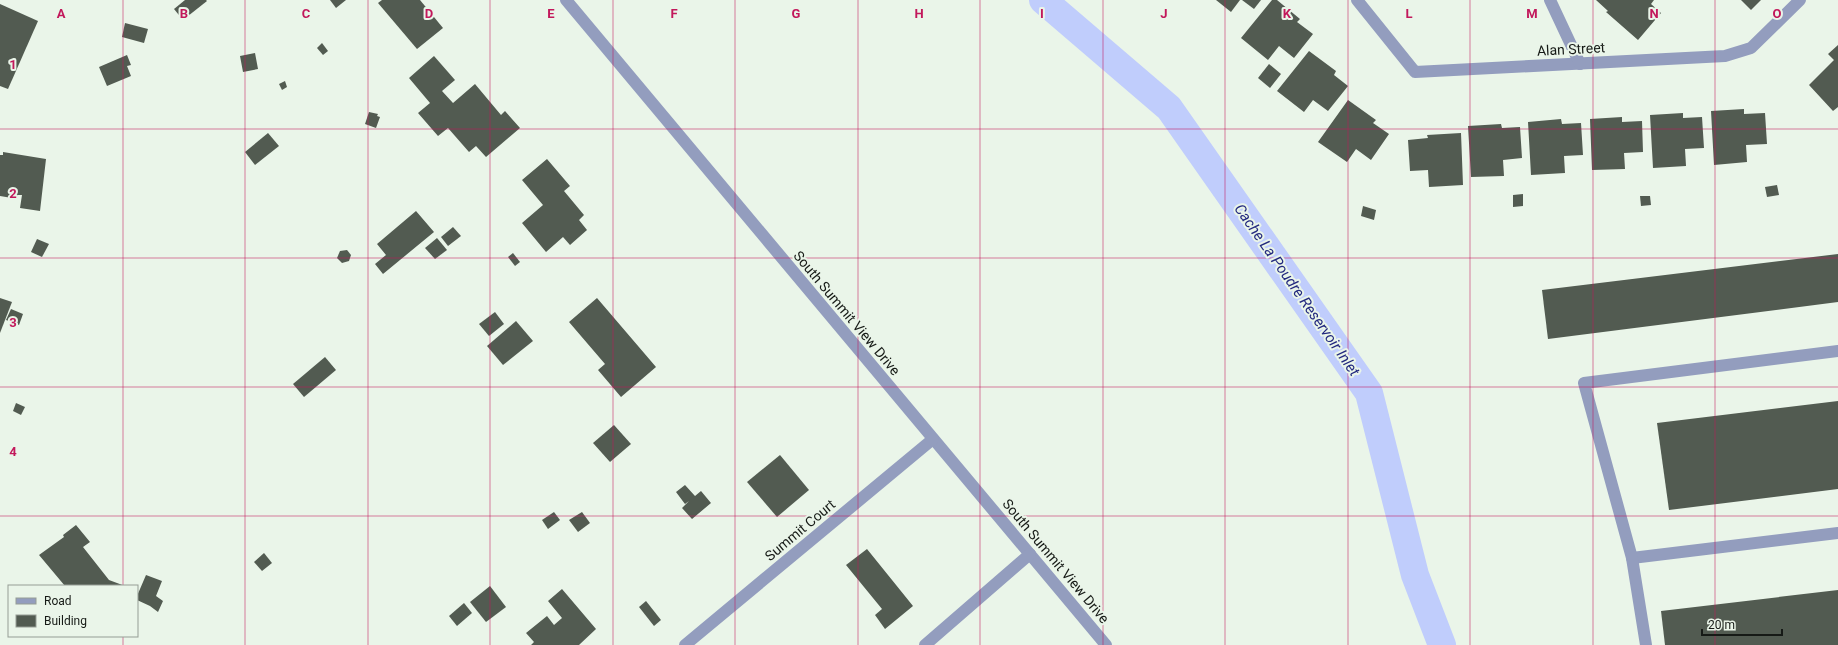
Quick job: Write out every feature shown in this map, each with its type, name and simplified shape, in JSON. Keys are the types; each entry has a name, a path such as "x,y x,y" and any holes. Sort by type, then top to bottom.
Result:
{"street":[{"name":"South Summit View Drive","path":"566,0 1106,645"},
{"name":"Alan Street","path":"1357,0 1414,72 1725,56 1751,48 1800,0"},
{"path":"1550,0 1580,64"},
{"path":"1646,645 1632,558 1584,383 1838,351"},
{"name":"Summit Court","path":"685,645 934,439"},
{"path":"1632,558 1838,533"},
{"path":"925,645 1030,554"}],"building":[{"path":"185,0 207,1 183,20 174,9"},
{"path":"330,0 346,0 336,8"},
{"path":"382,0 420,0 443,28 417,49 378,3"},
{"path":"1216,0 1240,0 1231,12"},
{"path":"1242,0 1261,0 1254,9"},
{"path":"1272,0 1277,0 1300,19 1297,22 1313,34 1294,58 1279,46 1268,60 1241,38"},
{"path":"1596,0 1654,0 1651,4 1661,13 1638,40 1606,12 1608,11"},
{"path":"1741,0 1761,0 1751,10"},
{"path":"0,4 38,21 8,89 0,86"},
{"path":"125,23 148,29 144,43 122,37"},
{"path":"322,43 328,51 323,55 317,48"},
{"path":"1838,45 1838,107 1833,111 1809,85 1834,60 1828,54"},
{"path":"1309,51 1336,71 1334,75 1348,86 1328,111 1313,100 1304,112 1277,91"},
{"path":"255,53 258,69 243,72 240,56"},
{"path":"127,55 131,65 127,66 131,76 107,86 99,67"},
{"path":"434,56 455,80 442,91 453,103 475,84 501,115 505,111 520,128 486,157 476,146 469,152 448,128 438,136 418,113 430,103 409,78"},
{"path":"1269,64 1281,74 1270,88 1258,78"},
{"path":"285,81 287,87 282,90 279,84"},
{"path":"1348,100 1376,120 1373,123 1389,134 1371,160 1356,149 1347,162 1318,142"},
{"path":"1744,109 1744,114 1765,113 1767,144 1746,145 1747,162 1714,165 1711,111"},
{"path":"369,112 378,114 377,116 380,117 376,128 365,124"},
{"path":"1683,113 1683,118 1702,117 1704,148 1685,149 1686,166 1653,168 1650,115"},
{"path":"1622,117 1622,122 1642,121 1643,152 1624,153 1625,169 1592,170 1590,119"},
{"path":"1561,119 1562,124 1581,123 1583,155 1564,156 1565,173 1531,175 1528,122"},
{"path":"1501,124 1502,128 1520,127 1522,158 1503,160 1504,176 1471,177 1468,126"},
{"path":"268,133 279,146 255,165 245,152"},
{"path":"1461,133 1463,185 1429,187 1428,170 1410,171 1408,140 1428,138 1427,135"},
{"path":"3,152 46,159 40,211 20,208 22,195 18,195 18,199 0,196 0,155 3,155"},
{"path":"547,159 570,186 564,191 584,215 579,220 587,230 570,245 563,237 546,252 522,223 543,205 522,180"},
{"path":"1777,185 1779,195 1767,197 1765,187"},
{"path":"1523,194 1523,206 1513,207 1513,195"},
{"path":"1640,196 1650,196 1651,205 1641,206"},
{"path":"1363,206 1376,210 1374,220 1361,216"},
{"path":"416,211 434,232 383,274 375,264 386,255 377,244"},
{"path":"453,227 461,236 448,246 441,237"},
{"path":"437,238 447,250 435,259 425,248"},
{"path":"37,239 49,244 42,257 31,252"},
{"path":"347,250 351,255 349,261 342,263 337,258 340,251"},
{"path":"513,253 520,262 515,266 508,257"},
{"path":"1838,254 1838,302 1548,339 1542,290"},
{"path":"0,298 12,302 0,333"},
{"path":"597,298 656,367 621,397 598,370 605,364 569,322"},
{"path":"11,309 23,314 19,325 6,320"},
{"path":"495,312 504,324 489,336 479,324"},
{"path":"516,321 533,341 503,365 487,346"},
{"path":"325,357 336,370 304,397 293,384"},
{"path":"1838,401 1838,489 1669,510 1657,423"},
{"path":"16,403 25,407 21,415 13,411"},
{"path":"614,425 631,444 610,462 593,443"},
{"path":"780,455 809,490 777,517 747,482"},
{"path":"685,485 695,496 701,491 711,503 692,519 682,508 689,501 685,504 676,492"},
{"path":"554,512 560,520 548,529 542,520"},
{"path":"582,512 590,523 578,532 569,520"},
{"path":"76,525 90,542 83,547 109,580 122,585 64,585 39,555 64,537 63,535"},
{"path":"867,549 913,606 885,629 875,615 882,609 846,565"},
{"path":"264,553 272,563 262,571 254,562"},
{"path":"146,575 162,581 156,596 163,601 158,612 138,600 138,594"},
{"path":"490,586 506,607 486,622 470,602"},
{"path":"562,589 596,629 579,645 531,645 534,642 526,633 547,616 554,625 562,618 548,601"},
{"path":"1838,590 1838,645 1665,645 1661,611"},
{"path":"646,601 661,620 654,626 639,607"},
{"path":"464,603 472,613 457,626 449,616"}],"waterway":[{"name":"Cache La Poudre Reservoir Inlet","path":"1043,0 1169,108 1369,393 1415,575 1442,645"}]}
